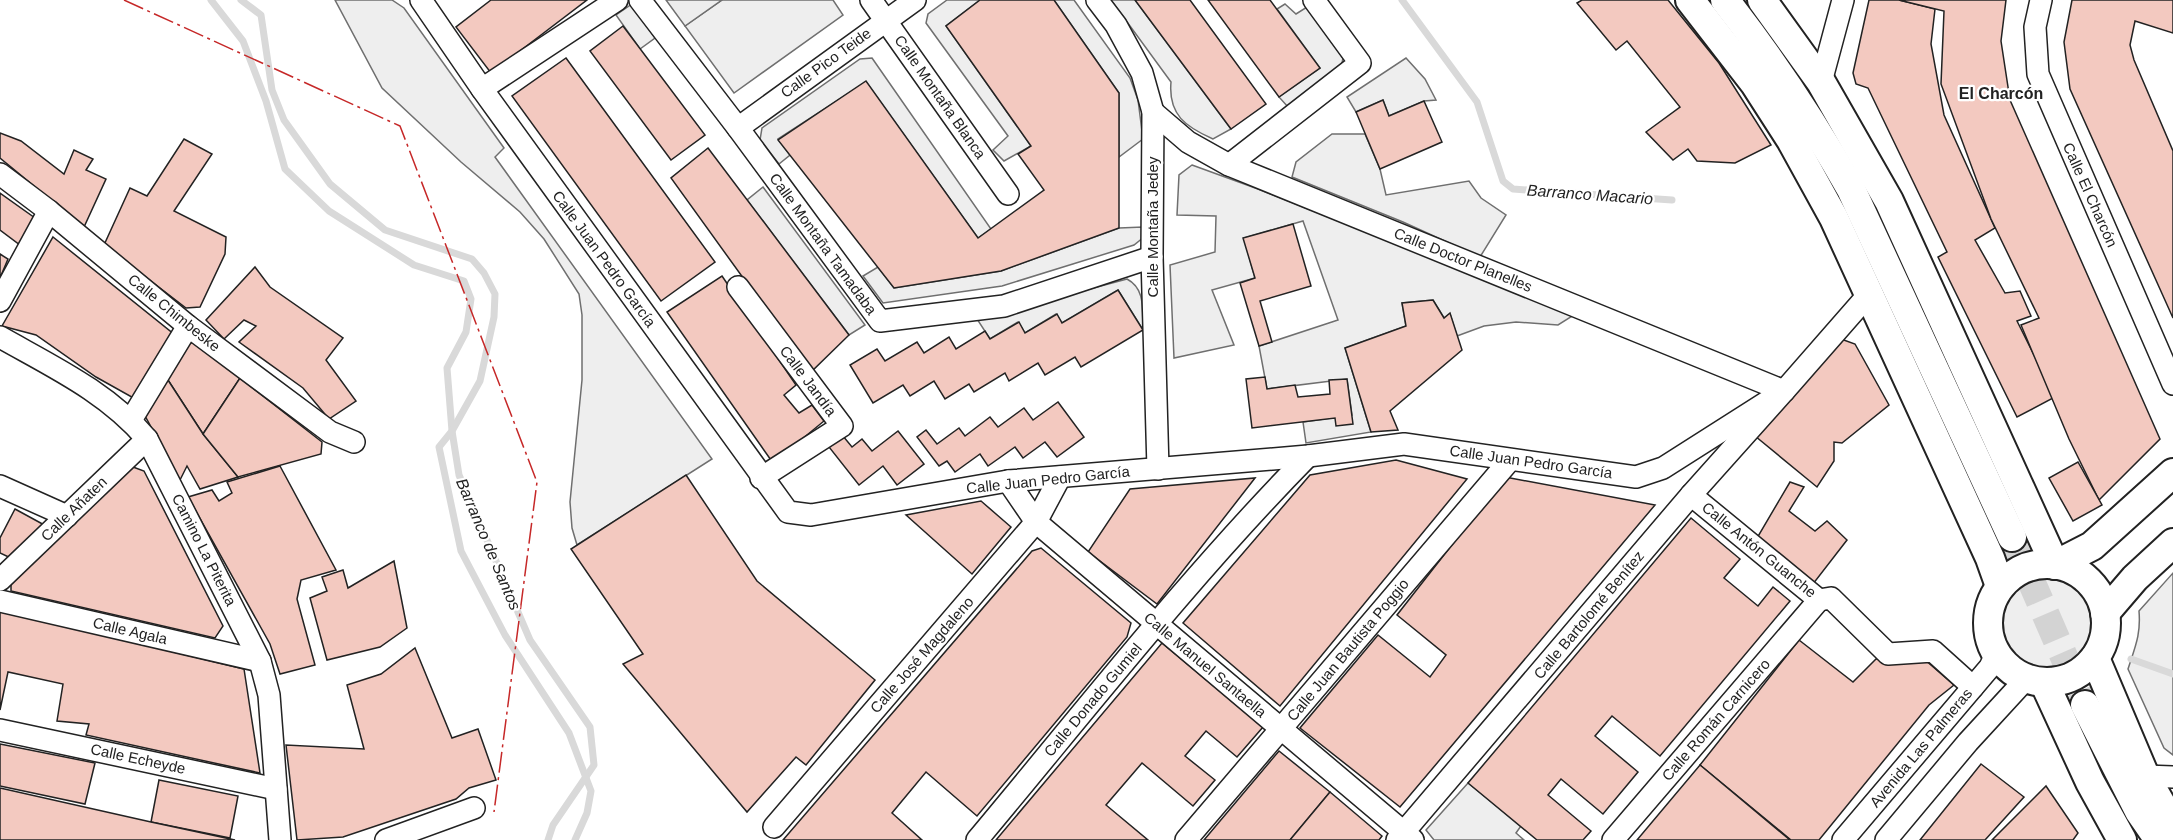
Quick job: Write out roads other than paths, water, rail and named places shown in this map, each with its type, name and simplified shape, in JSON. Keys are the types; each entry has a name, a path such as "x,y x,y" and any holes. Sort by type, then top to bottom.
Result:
{"main road":[{"path":"1690,0 1755,84 1791,140 1834,218 1990,558 2000,586"},
{"path":"1725,0 1771,59 1823,140 1851,189 2012,537"},
{"path":"1762,0 1821,82 1889,201 2055,564"},
{"path":"2055,564 2092,546 2173,473"},
{"path":"2106,613 2135,578 2173,543"},
{"path":"2055,564 2073,570 2091,584 2106,613 2104,638 2095,658 2084,670 2063,681 2035,681 2008,668 1996,654 1990,641 1988,612 2000,586 2012,575 2036,565 2055,564"},
{"path":"2095,658 2145,776 2173,825"},
{"path":"2035,681 2122,840"},
{"path":"2085,705 2139,811 2159,840"}],"street":[{"name":"Calle Juan Pedro García","path":"421,0 482,89 761,478 788,512 811,515 1008,481 1308,456 1404,444 1636,477 1663,468 1784,392 1869,294"},
{"path":"482,89 617,0"},
{"name":"Calle Montaña Tamadaba","path":"640,0 738,128 880,321 1004,306 1152,257"},
{"name":"Calle Montaña Blanca","path":"871,0 1008,194"},
{"name":"Calle Pico Teide","path":"738,128 915,0"},
{"name":"Calle Montaña Jedey","path":"1097,0 1116,25 1142,73 1153,112 1152,257 1158,469"},
{"path":"1229,165 1360,63 1314,0"},
{"path":"1821,82 1843,0"},
{"name":"Calle El Charcón","path":"2041,0 2035,27 2037,74 2172,380"},
{"name":"Calle Doctor Planelles","path":"1153,112 1188,142 1229,165 1784,392"},
{"name":"Calle Chimbeske","path":"0,174 49,211 188,326 330,432 354,442"},
{"path":"0,301 49,211"},
{"name":"Calle Jandía","path":"738,287 842,426 761,478"},
{"path":"131,420 188,326"},
{"name":"Camino La Piterita","path":"0,337 91,388 131,420 147,439 260,661 268,695 280,840"},
{"name":"Calle Bartolomé Benítez","path":"1405,837 1691,495 1784,392"},
{"name":"Calle Añaten","path":"0,580 147,439"},
{"name":"Calle Donado Gumiel","path":"977,840 1157,624 1271,494 1308,456"},
{"name":"Calle Juan Bautista Poggio","path":"1186,840 1510,459"},
{"name":"Calle José Magdaleno","path":"774,827 1036,522 1060,477"},
{"name":"Calle Manuel Santaella","path":"1008,481 1036,522 1405,837"},
{"path":"0,486 67,516"},
{"name":"Calle Antón Guanche","path":"1691,495 1819,600 1831,598 1888,654 1933,651 1972,687"},
{"name":"Calle Román Carnicero","path":"1613,840 1819,600"},
{"name":"Calle Agala","path":"0,601 260,661"},
{"name":"Avenida Las Palmeras","path":"1843,840 1990,667 1996,654"},
{"path":"1886,840 1968,742 2035,681"},
{"name":"Calle Echeyde","path":"0,730 276,789"},
{"path":"2145,776 2173,777"},
{"path":"386,840 474,808"}],"waterway":[{"name":"Barranco de Santos","path":"211,0 243,41 266,101 285,169 329,211 414,265 464,281 471,299 466,332 447,368 452,431 459,475 530,640 590,727 594,765 553,825 548,840"},
{"path":"241,0 261,15 272,90 284,120 330,184 385,230 472,259 484,273 495,294 494,317 480,381 452,431 439,447 461,551 505,635 569,733 591,791 587,813 575,840"},
{"name":"Barranco Macario","path":"1402,0 1477,102 1503,181 1513,189 1672,200"},
{"path":"2131,659 2173,674"}],"tunnel":[{"path":"2012,537 2085,705"}],"district":[{"name":"El Charcón","path":"2001,93"}]}
